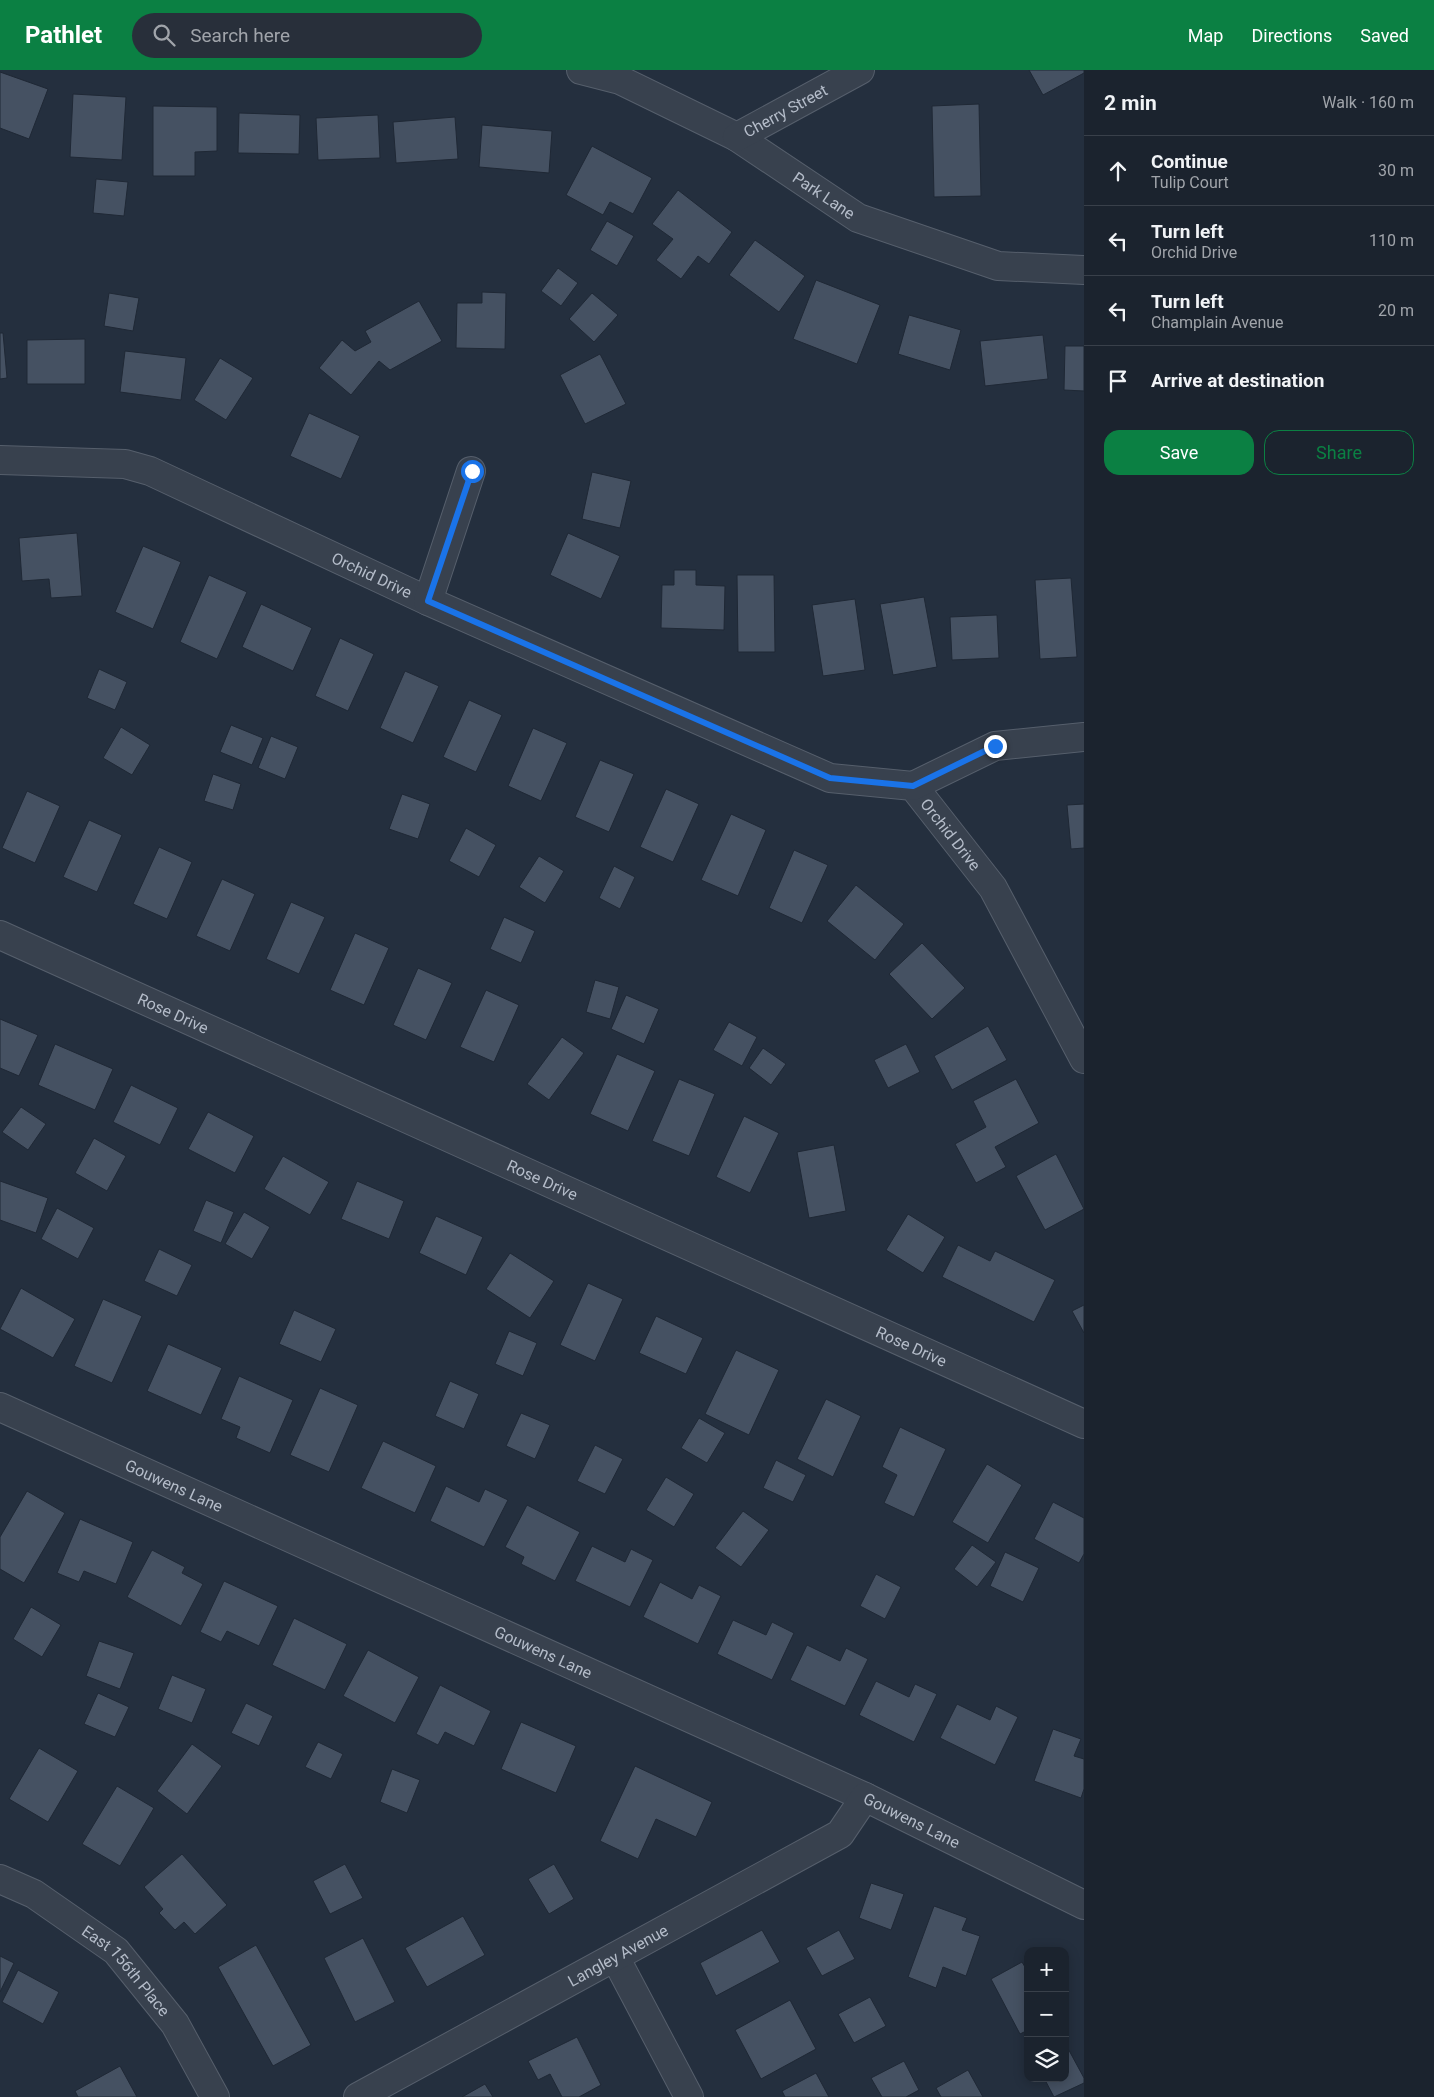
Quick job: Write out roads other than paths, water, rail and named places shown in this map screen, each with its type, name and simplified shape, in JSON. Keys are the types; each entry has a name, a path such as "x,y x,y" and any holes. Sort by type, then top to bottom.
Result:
{"street":[{"name":"Park Lane","path":"581,70 620,80 737,138 858,218 998,266 1084,270"},
{"name":"Cherry Street","path":"737,138 860,70"},
{"name":"Orchid Drive","path":"0,460 125,464 150,471 428,601 830,778 913,786 993,888 1084,1059"},
{"path":"428,601 472,471"},
{"path":"913,786 995,746 1084,737"},
{"name":"Rose Drive","path":"0,935 1084,1424"},
{"name":"Gouwens Lane","path":"0,1407 865,1798 1083,1906"},
{"name":"Langley Avenue","path":"358,2097 840,1834 865,1798"},
{"name":"East 156th Place","path":"0,1879 34,1894 116,1951 175,2024 215,2097"},
{"path":"615,1957 689,2097"}]}
